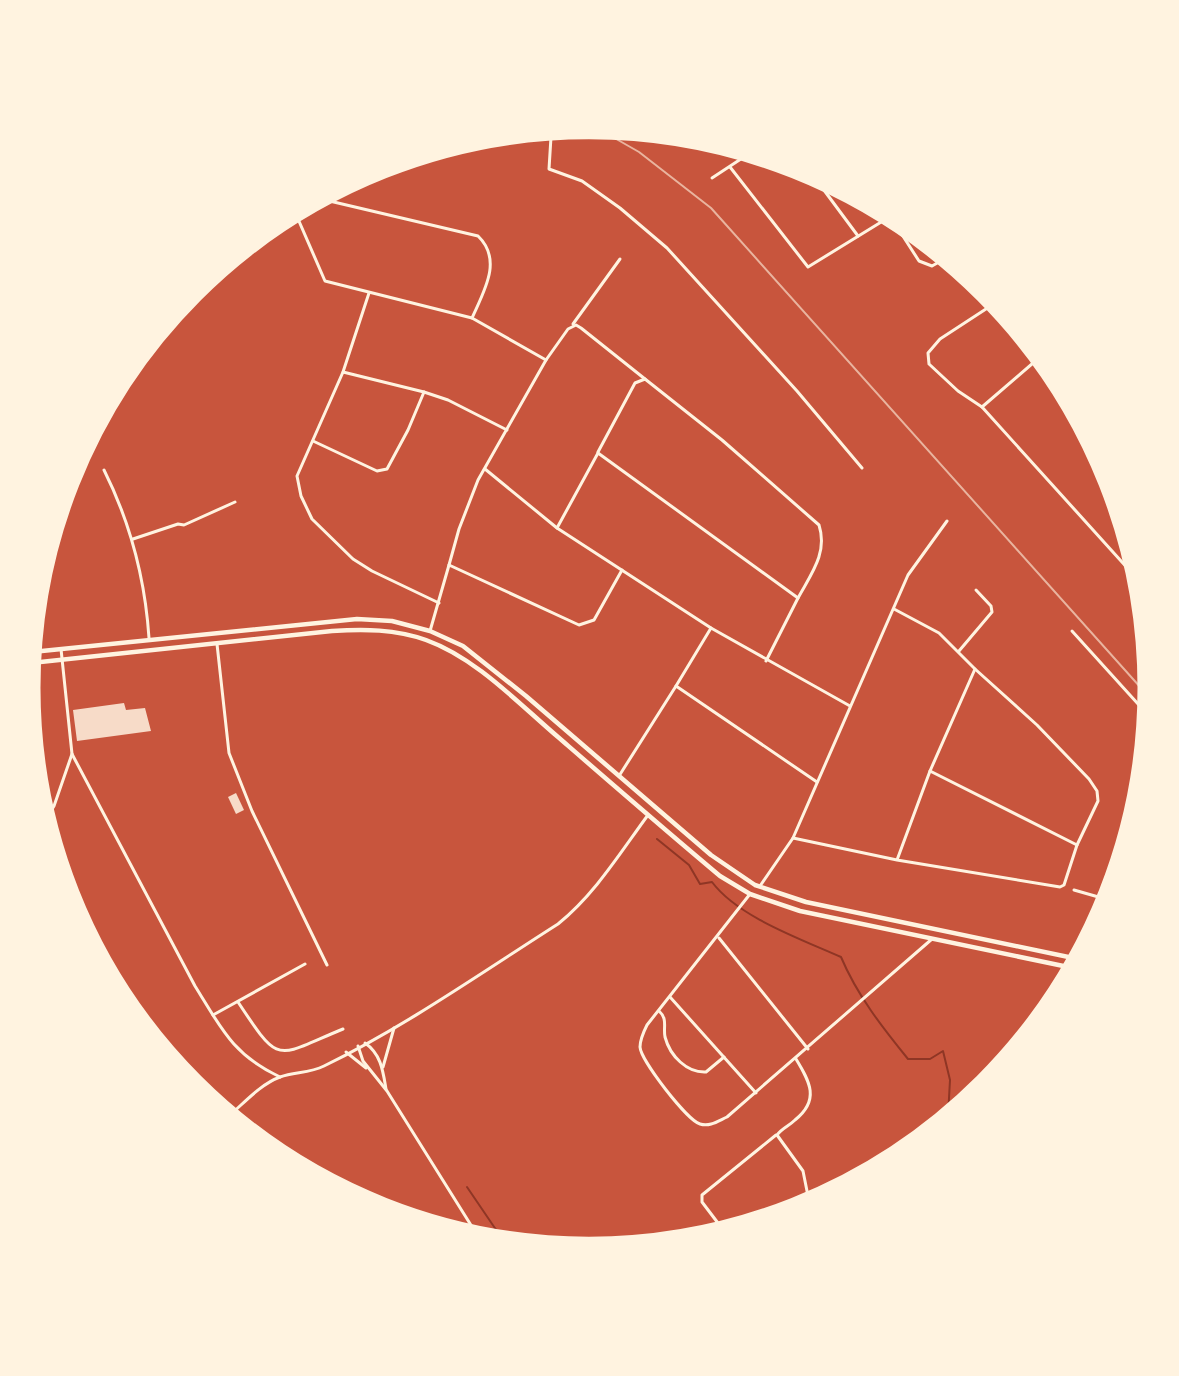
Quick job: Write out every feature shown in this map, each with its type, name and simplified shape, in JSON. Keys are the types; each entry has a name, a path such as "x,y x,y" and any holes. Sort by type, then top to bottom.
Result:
{"main road":[{"path":"40,651 149,638 357,619 392,621 430,631 471,652 711,855 759,887 807,902 1069,957"},
{"path":"40,662 357,630 392,631 426,640 466,662 500,688 720,876 750,894 800,910 1064,966"}],"street":[{"path":"551,139 549,169 582,182 620,208 667,249 798,391 862,468"},
{"path":"712,178 741,159"},
{"path":"730,167 804,265 812,266 881,221"},
{"path":"824,190 858,236"},
{"path":"333,201 478,236 487,244 491,267 472,318"},
{"path":"299,221 325,281 472,318 546,360"},
{"path":"902,235 919,261 932,266 938,262"},
{"path":"430,631 472,492 546,360 620,259"},
{"path":"369,293 343,372 297,476 300,496 312,519 353,559 372,571 439,603"},
{"path":"987,308 940,339 928,353 929,364 937,373 982,407 1126,566"},
{"path":"572,326 581,328 722,440 819,525 824,543 822,551 766,661"},
{"path":"982,407 1033,363"},
{"path":"343,372 448,400 507,430"},
{"path":"557,528 635,383 645,379"},
{"path":"313,441 377,471 387,469 408,430 424,392"},
{"path":"597,453 798,598"},
{"path":"104,470 124,509 133,539 146,594 149,638"},
{"path":"485,470 557,528 711,628 766,661 850,706"},
{"path":"133,539 178,524 184,525 234,502"},
{"path":"759,887 793,838 908,575 947,521"},
{"path":"449,565 579,625 594,621 622,570"},
{"path":"959,651 992,612 991,606 976,590"},
{"path":"793,838 897,860 1060,887 1064,885 1077,845 1095,811 1098,791 1037,724 975,669 939,633 894,609"},
{"path":"618,776 711,628"},
{"path":"1072,631 1140,706"},
{"path":"217,643 229,753 252,811 327,965"},
{"path":"61,649 72,754 195,986 213,1015 236,1048 256,1065 280,1077"},
{"path":"897,860 930,771 975,669"},
{"path":"676,686 817,782"},
{"path":"53,808 72,754"},
{"path":"930,771 1077,845"},
{"path":"236,1110 262,1087 280,1077 310,1072 394,1027 558,924 579,908 648,815"},
{"path":"1074,890 1099,897"},
{"path":"750,894 644,1031 640,1047 654,1073 689,1116 700,1124 712,1125 756,1093 934,938"},
{"path":"718,937 808,1048"},
{"path":"213,1015 305,964"},
{"path":"670,997 756,1093"},
{"path":"238,1002 263,1039 274,1050 288,1052 343,1029"},
{"path":"659,1011 665,1020 667,1041 686,1067 693,1072 706,1072 724,1057"},
{"path":"383,1069 394,1027"},
{"path":"365,1042 373,1048 383,1069 387,1091"},
{"path":"358,1046 360,1055 370,1071 387,1091 470,1225"},
{"path":"346,1053 370,1071"},
{"path":"719,1223 702,1202 702,1195 805,1112 812,1096 811,1084 796,1059"},
{"path":"777,1135 803,1171 808,1194"}],"building":[{"path":"124,703 126,710 145,708 151,731 77,741 73,710"},
{"path":"236,793 244,810 236,814 228,797"}],"waterway":[{"path":"657,839 689,865 700,884 712,882 723,895 771,926 841,957 862,998 908,1059 930,1059 943,1051 950,1080 949,1105"},
{"path":"467,1187 496,1230"}],"railway":[{"path":"616,139 639,152 711,208 1140,687"}]}
